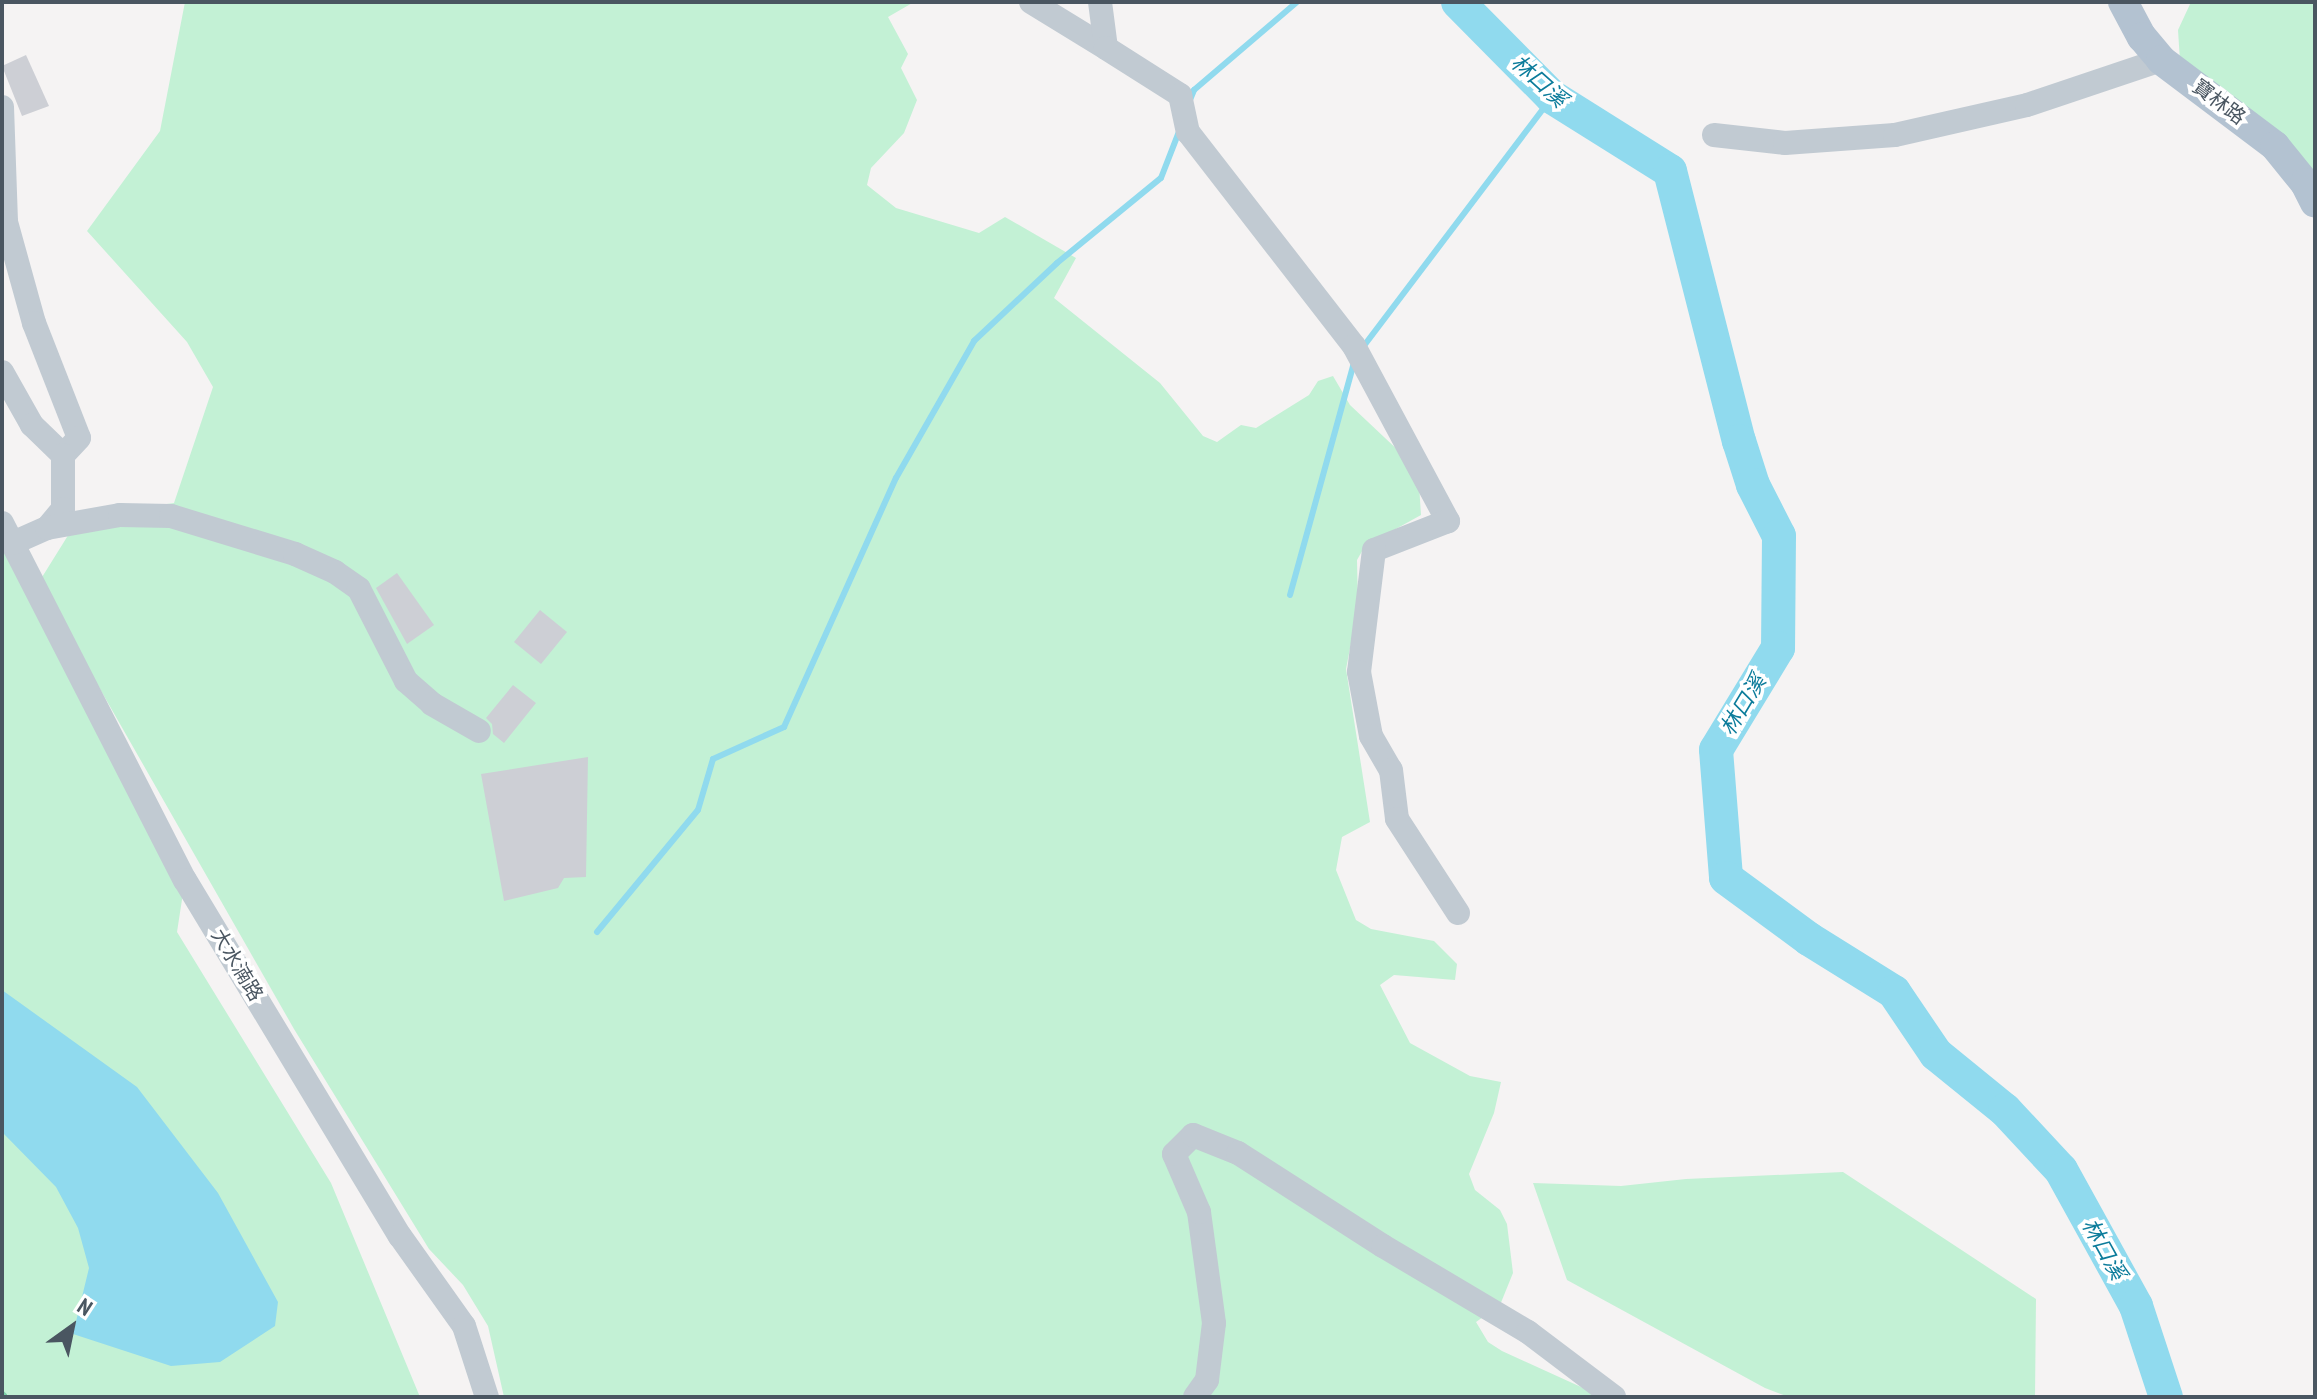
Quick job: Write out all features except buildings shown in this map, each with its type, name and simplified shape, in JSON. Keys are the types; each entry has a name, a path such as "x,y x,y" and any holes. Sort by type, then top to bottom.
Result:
{"main road":[{"name":"寶林路","path":"2123,2 2142,37 2161,60 2275,146 2305,183 2315,203"}],"street":[{"path":"1031,2 1180,95 1188,132 1354,346 1448,521 1374,550 1359,672 1371,736 1391,770 1397,819 1458,913"},
{"path":"1100,2 1106,48"},
{"path":"1714,135 1785,143 1895,135 2027,105 2161,60"},
{"path":"2,107 6,222 34,323 79,438 63,455 63,509 47,528"},
{"path":"2,372 32,425 63,455"},
{"path":"7,533 120,515 171,516 295,554 335,572 359,589 406,681 432,704 479,731"},
{"name":"大水湳路","path":"7,533 185,880 400,1236 464,1326 487,1397"},
{"path":"1195,1397 1207,1380 1214,1323 1199,1212 1174,1154 1193,1135 1238,1153 1383,1246 1528,1332 1614,1397"}],"path":[{"path":"2,1391 8,1397"}],"green space":[{"path":"185,2 914,2 888,17 908,54 901,68 917,100 904,133 871,168 867,185 896,208 979,233 1005,217 1076,258 1054,298 1160,383 1203,436 1217,442 1241,425 1256,428 1309,395 1318,381 1333,376 1350,405 1402,454 1419,484 1421,515 1365,546 1357,560 1358,607 1346,669 1370,822 1342,837 1336,870 1356,920 1371,929 1434,941 1457,964 1455,980 1394,975 1380,985 1410,1043 1470,1076 1501,1082 1494,1113 1469,1174 1475,1190 1500,1210 1507,1224 1513,1273 1500,1305 1476,1322 1488,1342 1502,1351 1603,1397 504,1397 488,1326 463,1285 429,1249 294,1029 39,582 72,529 115,511 174,503 213,387 187,342 87,231 160,131"},
{"path":"2191,2 2315,2 2315,217 2271,152 2181,77 2178,30"},
{"path":"2,523 185,880 177,932 331,1183 420,1397 2,1397"},
{"path":"1843,1172 2036,1299 2035,1397 1789,1397 1765,1388 1567,1280 1533,1183 1621,1186 1686,1179"}],"water":[{"path":"2,990 137,1087 218,1193 278,1302 275,1326 220,1362 171,1366 73,1334 89,1268 78,1228 56,1187 2,1132"}],"waterway":[{"path":"1190,100 1194,90 1297,2"},
{"name":"林口溪","path":"1458,2 1552,97 1670,171 1739,441 1753,485 1779,536 1778,648 1716,750 1726,878 1809,939 1894,992 1936,1054 2005,1110 2061,1170 2136,1306 2166,1397"},
{"path":"1363,347 1552,97"},
{"path":"597,932 698,810 713,759 784,727 896,478 974,341 1057,263 1161,178 1180,129"},
{"path":"1290,595 1354,363"}]}
